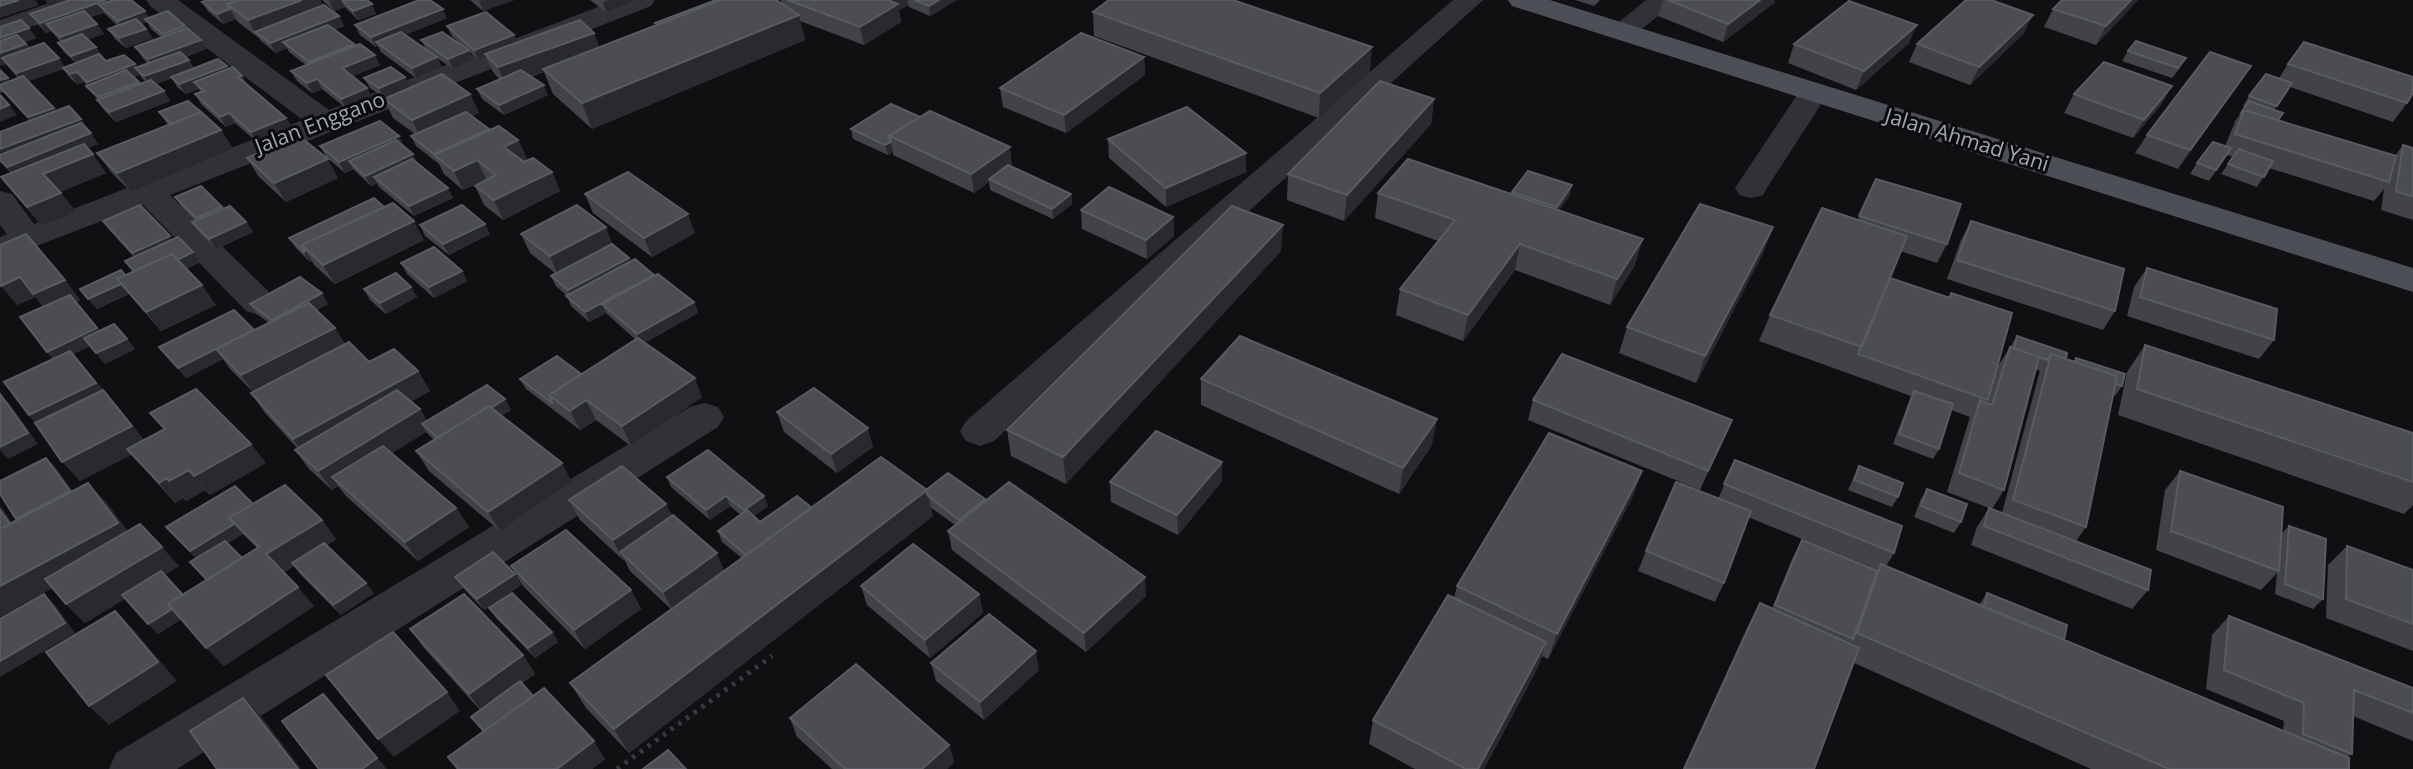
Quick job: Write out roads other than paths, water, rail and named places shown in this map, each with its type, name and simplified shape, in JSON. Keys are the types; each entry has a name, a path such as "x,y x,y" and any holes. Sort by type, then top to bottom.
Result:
{"main road":[{"name":"Jalan Ahmad Yani","path":"1522,0 2413,280"}],"street":[{"path":"0,29 85,0"},
{"path":"160,0 324,121"},
{"name":"Jalan Enggano","path":"14,244 640,0"},
{"path":"980,431 1469,0"},
{"path":"1622,31 1664,0"},
{"path":"1751,188 1814,92"},
{"path":"147,191 259,303"},
{"path":"0,201 14,244"},
{"path":"134,769 704,417"}]}
